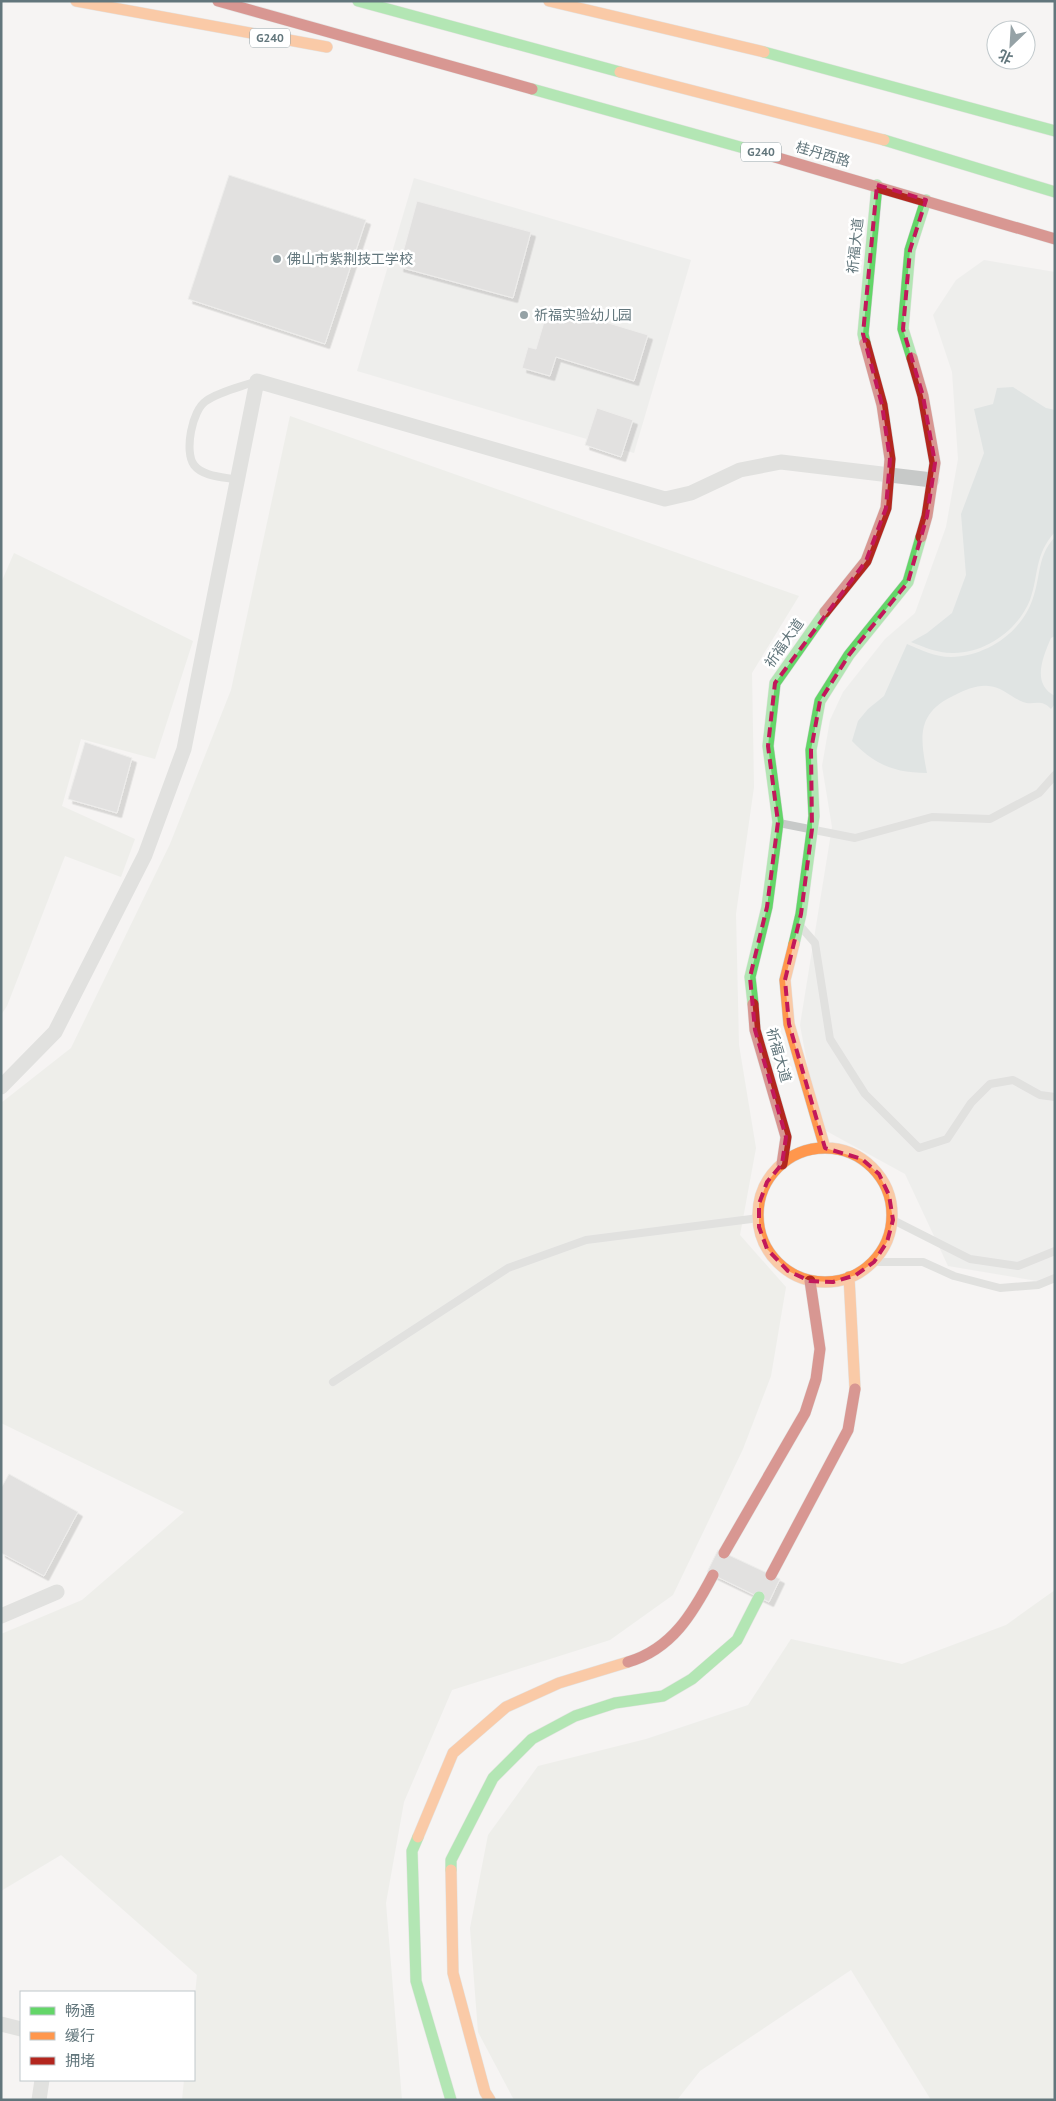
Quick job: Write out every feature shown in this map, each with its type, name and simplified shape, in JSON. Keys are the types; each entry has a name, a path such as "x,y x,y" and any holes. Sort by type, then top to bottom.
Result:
{"main road":[{"name":"G240","path":"76,1 466,70"},
{"path":"218,1 466,70"},
{"path":"358,1 477,35"},
{"path":"394,1 477,35"},
{"path":"549,1 809,63 1055,131"},
{"name":"桂丹西路","path":"477,35 890,142 1054,192"},
{"name":"桂丹西路","path":"466,70 877,185 1055,239"},
{"name":"祈福大道","path":"782,1164 786,1137 755,1030 750,978 767,908 778,822 768,746 775,683 812,629 866,561 886,508 890,459 882,405 863,334 877,185"},
{"name":"祈福大道","path":"825,1148 789,1024 785,980 798,923 812,829 811,750 820,701 849,654 908,582 927,516 934,463 922,396 903,330 910,250 926,200"},
{"path":"825,1148 840,1150 862,1159 879,1174 890,1195 893,1220 887,1242 874,1262 849,1277 833,1282 810,1281 788,1271 767,1249 759,1227 759,1204 767,1182 782,1164 802,1152 825,1148"},
{"path":"770,1575 848,1430 856,1385 849,1277"},
{"path":"724,1553 808,1405 816,1379 820,1349 810,1281"},
{"path":"451,2100 416,1980 412,1851 453,1753 506,1706 559,1683 642,1658 662,1646 693,1613 713,1575"},
{"path":"490,2100 485,2092 453,1973 451,1860 492,1778 532,1739 575,1716 615,1703 663,1696 692,1679 737,1640 759,1598"}],"street":[{"path":"1,1087 55,1032 145,855 184,749 257,381 665,498 691,493 740,470 780,462 932,480"},
{"path":"1,1616 57,1592"},
{"path":"1,2024 20,2029"},
{"path":"39,2100 42,2081"}],"lane":[{"path":"238,480 210,475 194,466 188,450 195,415 205,401 257,381"},
{"path":"778,822 855,838 932,817 990,820 1039,793 1055,774"},
{"path":"798,923 814,943 830,1039 865,1094 919,1148 947,1139 971,1103 990,1084 1013,1080 1040,1095 1055,1097"},
{"path":"333,1382 508,1268 586,1240 759,1218"},
{"path":"893,1220 970,1259 1018,1266 1055,1251"},
{"path":"874,1262 923,1262 954,1276 1000,1288 1038,1285 1055,1278"}],"highlighted area":[{"path":"877,185 926,200 910,250 903,329 923,396 935,463 927,516 908,582 849,655 820,701 811,750 812,829 801,914 785,980 789,1024 825,1148 862,1159 879,1174 889,1195 893,1220 887,1242 874,1262 856,1275 833,1282 810,1281 788,1271 767,1249 759,1227 759,1204 767,1182 782,1164 786,1137 755,1030 750,977 767,907 778,822 768,746 775,683 866,561 886,508 890,459 882,405 863,334"}],"shaded area":[{"name":"祈福实验幼儿园","path":"414,178 691,260 634,453 357,371"},
{"path":"984,260 1055,272 1055,1277 1043,1282 948,1266 905,1174 819,1127 800,1025 832,827 822,766 830,720 843,692 885,639 915,613 946,527 958,459 952,372 933,315 956,280"},
{"path":"1013,387 1046,408 1055,410 1055,532 1048,540 1040,557 1030,600 1025,611 1009,630 988,645 964,652 952,653 941,652 911,642 927,633 952,613 966,575 961,514 984,453 974,409 993,404 997,388"},
{"path":"290,416 799,596 752,673 754,787 736,914 739,1045 756,1148 740,1235 786,1287 771,1376 743,1449 673,1595 610,1640 452,1690 404,1802 386,1903 402,2100 182,2100 184,2081 195,2081 195,1995 197,1975 61,1855 1,1891 1,1634 82,1600 184,1512 1,1423 1,1103 71,1048 170,844 231,690"},
{"path":"1055,537 1055,636 1051,638 1048,645 1041,670 1043,685 1055,696 1055,704 1051,709 1040,703 1023,702 993,687 975,687 955,695 942,702 927,718 922,737 927,773 915,773 885,766 860,749 852,741 858,721 868,709 884,696 907,644 923,651 951,657 977,652 1001,640 1021,621 1028,610 1036,590 1042,559 1049,544"},
{"path":"14,553 193,641 155,759 81,739 62,806 135,839 121,877 65,856 7,1006 1,1015 1,583"},
{"path":"1055,1590 1055,2100 931,2100 851,1970 700,2071 677,2100 514,2100 478,2032 470,1928 488,1835 538,1766 646,1739 748,1705 791,1639 902,1664 1006,1625"}],"building":[{"name":"佛山市紫荆技工学校","path":"229,175 366,220 325,344 188,299"},
{"path":"417,201 531,232 513,298 399,267"},
{"path":"549,305 648,335 634,381 556,357 550,376 522,368 528,347 536,349"},
{"path":"597,408 633,420 621,457 585,445"},
{"path":"85,742 132,758 117,813 68,799"},
{"path":"9,1474 78,1512 44,1576 1,1553 1,1488"},
{"path":"718,1550 780,1579 769,1602 707,1572"}],"traffic: fast":[{"path":"358,1 620,72"},
{"path":"764,52 1055,131"},
{"path":"532,89 758,152"},
{"path":"884,140 1055,192"},
{"path":"865,343 863,334 877,185"},
{"path":"912,358 903,329 910,250 926,200"},
{"path":"794,944 801,914 814,816 811,750 820,701 849,655 908,582 921,537"},
{"path":"753,1004 750,977 767,907 778,822 768,746 775,683 825,612"},
{"path":"451,1870 451,1860 493,1778 532,1739 575,1716 615,1703 663,1696 692,1679 737,1640 759,1597"},
{"path":"418,1837 412,1851 416,1981 451,2100"}],"traffic: slow":[{"path":"76,1 327,47"},
{"path":"549,1 764,52"},
{"path":"620,72 884,140"},
{"path":"794,944 785,980 789,1024 825,1148"},
{"path":"825,1148 850,1154 872,1168 886,1190 892,1215 886,1240 872,1262 850,1276 825,1282 800,1276 778,1262 764,1240 758,1215 764,1190 778,1168 800,1154 825,1148"},
{"path":"849,1277 855,1389"},
{"path":"418,1837 453,1753 506,1707 559,1683 628,1662"},
{"path":"451,1870 453,1973 485,2092 490,2100"}],"traffic: jam":[{"path":"218,1 532,89"},
{"path":"758,152 1055,239"},
{"path":"825,612 866,561 886,508 890,459 882,405 865,343"},
{"path":"912,358 923,396 935,463 927,516 921,537"},
{"path":"753,1004 755,1030 786,1137 782,1164"},
{"path":"724,1553 805,1413 816,1379 820,1349 810,1281"},
{"path":"771,1575 848,1430 855,1389"},
{"path":"628,1662 657,1648 680,1628 713,1575"}],"place":[{"name":"佛山市紫荆技工学校","path":"277,259"},
{"name":"祈福实验幼儿园","path":"524,315"}]}
